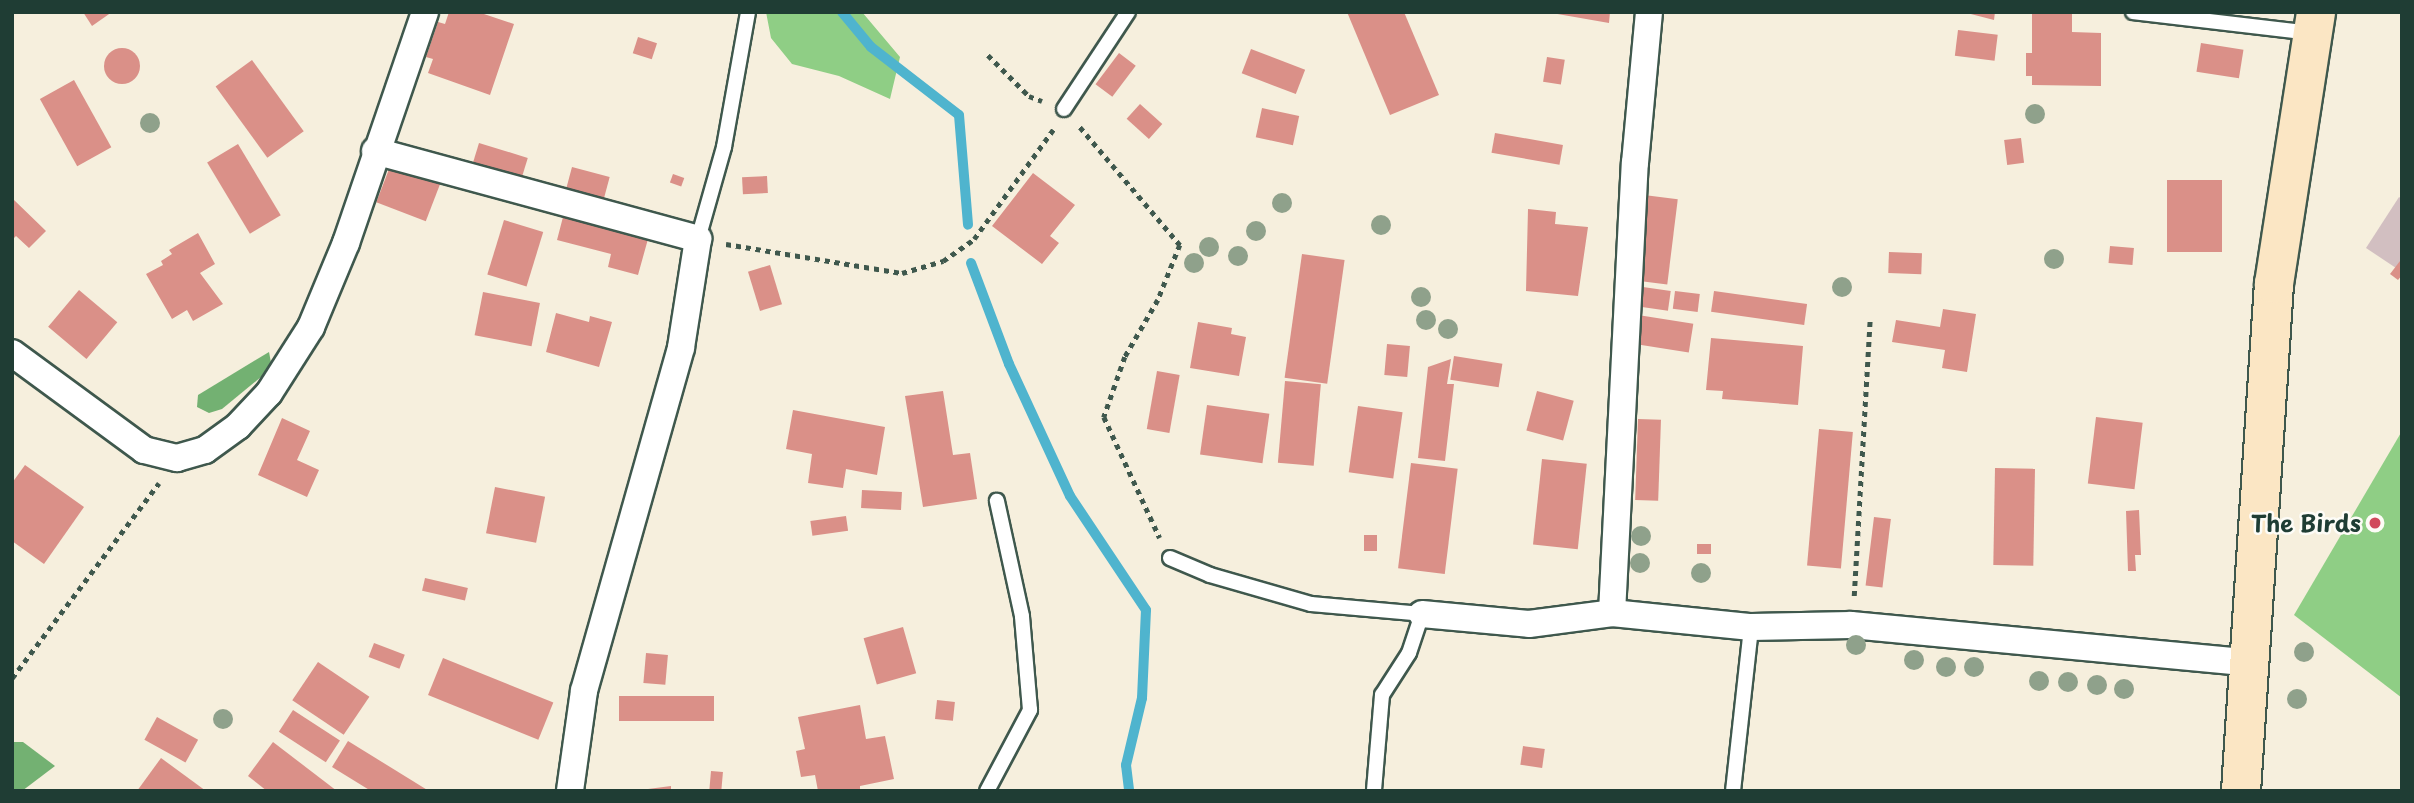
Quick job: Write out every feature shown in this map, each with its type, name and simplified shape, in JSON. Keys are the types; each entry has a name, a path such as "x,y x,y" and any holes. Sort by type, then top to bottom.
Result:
{"street":[{"path":"12,353 144,450 177,458 205,450 238,426 269,393 311,327 346,243 375,151 425,12"},
{"path":"1612,613 1635,163 1649,12"},
{"path":"2241,791 2274,284 2315,22"},
{"path":"375,151 698,239 681,348 584,691 570,791"},
{"path":"1422,614 1529,624 1612,613 1751,627 1851,625 2251,663"}],"lane":[{"path":"698,239 724,147 748,12"},
{"path":"1064,109 1128,12"},
{"path":"2133,12 2315,22"},
{"path":"987,791 1030,710 1021,616 997,501"},
{"path":"1170,558 1210,575 1311,604 1422,614 1409,653 1382,695 1374,791"},
{"path":"1733,791 1731,773 1751,627"}],"path":[{"path":"988,55 1029,96 1064,109 1181,245 1158,300 1125,357 1104,417 1136,495 1170,558"},
{"path":"698,239 902,273 943,261 974,239 1048,139 1064,109"},
{"path":"1851,625 1863,496 1870,321"},
{"path":"12,678 177,458"}],"shaded area":[{"path":"2399,197 2402,199 2402,272 2366,248"}],"green space":[{"path":"766,12 862,12 900,57 890,99 839,76 792,64 771,38"},
{"path":"269,352 272,368 222,409 209,413 197,407 198,395"},
{"name":"The Birds","path":"2402,431 2402,698 2294,615"},
{"path":"12,742 23,742 55,766 22,791 12,791"}],"building":[{"path":"83,12 112,12 92,26"},
{"path":"449,12 478,12 514,24 490,95 428,73 433,59 426,57 438,22 445,24"},
{"path":"1347,12 1404,12 1439,95 1390,115"},
{"path":"1546,12 1610,12 1609,23"},
{"path":"1963,12 1995,12 1994,20"},
{"path":"2032,13 2072,13 2072,32 2101,33 2101,86 2032,85 2032,76 2026,76 2026,53 2032,53"},
{"path":"1958,30 1998,35 1995,61 1955,56"},
{"path":"638,37 657,43 652,59 633,53"},
{"path":"2201,43 2243,50 2239,78 2196,72"},
{"path":"122,48 135,53 140,66 135,79 122,84 109,79 104,66 109,53"},
{"path":"1251,49 1305,70 1296,94 1242,73"},
{"path":"1119,53 1136,66 1112,97 1096,84"},
{"path":"1547,57 1565,60 1561,85 1543,82"},
{"path":"252,60 304,131 267,158 216,86"},
{"path":"74,80 111,147 77,166 40,99"},
{"path":"1140,104 1162,124 1149,139 1127,119"},
{"path":"1262,108 1299,116 1293,145 1256,137"},
{"path":"1495,133 1563,145 1559,165 1492,153"},
{"path":"2021,138 2024,163 2007,165 2004,140"},
{"path":"479,143 528,158 521,180 472,165"},
{"path":"238,144 281,215 250,234 207,163"},
{"path":"391,164 440,183 426,221 376,202"},
{"path":"572,167 610,177 604,199 566,189"},
{"path":"1033,173 1075,205 1050,236 1059,243 1042,264 992,226"},
{"path":"673,174 684,178 681,187 670,182"},
{"path":"767,176 768,193 743,194 742,177"},
{"path":"2167,180 2222,180 2222,252 2167,252"},
{"path":"1644,195 1678,199 1667,285 1634,280"},
{"path":"12,198 46,231 29,248 16,236 12,240"},
{"path":"1528,209 1556,212 1555,224 1588,227 1578,296 1526,291"},
{"path":"563,217 648,239 638,275 608,267 611,254 557,240"},
{"path":"504,220 543,232 527,286 487,275"},
{"path":"198,233 215,264 200,273 223,304 193,321 187,310 172,319 146,274 163,265 161,261 172,254 169,250"},
{"path":"2110,246 2134,248 2132,265 2109,263"},
{"path":"1889,252 1922,253 1921,274 1888,273"},
{"path":"1302,254 1345,260 1327,384 1285,378"},
{"path":"2400,261 2402,275 2398,280 2390,274"},
{"path":"770,265 782,304 760,311 748,272"},
{"path":"1643,287 1671,291 1668,311 1640,307"},
{"path":"79,290 117,322 86,359 48,327"},
{"path":"1675,291 1700,294 1698,312 1673,309"},
{"path":"1714,291 1807,304 1804,325 1711,312"},
{"path":"483,292 540,303 532,346 475,335"},
{"path":"1943,309 1976,314 1967,372 1942,368 1945,350 1892,342 1896,320 1940,327"},
{"path":"556,313 589,322 590,316 612,322 599,367 546,352"},
{"path":"1638,315 1693,324 1689,352 1633,344"},
{"path":"1198,322 1232,328 1231,334 1246,337 1239,376 1190,368"},
{"path":"1711,338 1803,346 1798,405 1722,399 1723,391 1706,390"},
{"path":"1387,344 1410,346 1407,377 1384,375"},
{"path":"1454,356 1502,364 1499,387 1450,380"},
{"path":"1451,359 1447,384 1454,384 1445,461 1418,458 1428,367"},
{"path":"1157,371 1180,375 1169,433 1147,429"},
{"path":"1285,381 1321,384 1314,466 1278,463"},
{"path":"943,391 953,455 970,453 977,499 923,507 905,396"},
{"path":"1537,391 1574,401 1563,440 1526,431"},
{"path":"1207,405 1269,414 1262,463 1200,455"},
{"path":"1358,406 1403,412 1393,479 1349,472"},
{"path":"793,410 885,427 877,475 846,469 843,488 808,483 812,454 786,449"},
{"path":"2096,417 2143,423 2134,489 2088,484"},
{"path":"282,418 310,431 297,460 319,470 307,497 258,475"},
{"path":"1638,419 1661,420 1658,501 1635,500"},
{"path":"1819,429 1853,432 1841,568 1807,565"},
{"path":"1542,459 1587,464 1578,549 1533,545"},
{"path":"1411,463 1458,469 1445,574 1398,568"},
{"path":"25,465 84,507 44,564 12,541 12,483"},
{"path":"1995,468 2035,469 2033,566 1993,565"},
{"path":"495,487 545,497 536,543 486,533"},
{"path":"862,490 902,492 901,510 861,508"},
{"path":"2139,510 2141,555 2135,555 2136,571 2128,571 2126,511"},
{"path":"846,516 848,531 812,536 810,521"},
{"path":"1874,517 1891,519 1882,588 1866,585"},
{"path":"1364,535 1377,535 1377,551 1364,551"},
{"path":"1697,544 1711,544 1711,554 1697,554"},
{"path":"425,578 468,588 465,601 422,591"},
{"path":"903,627 916,673 877,684 864,638"},
{"path":"374,643 405,655 399,669 369,657"},
{"path":"646,653 668,655 665,685 643,683"},
{"path":"443,658 553,703 538,740 428,695"},
{"path":"318,662 369,697 344,735 292,700"},
{"path":"619,696 714,696 714,721 619,721"},
{"path":"937,700 955,702 953,721 935,719"},
{"path":"860,705 866,739 885,736 894,779 860,786 860,791 818,791 815,775 801,777 796,751 805,749 798,717"},
{"path":"293,710 340,740 326,762 279,732"},
{"path":"157,717 198,740 186,763 144,740"},
{"path":"348,741 429,791 371,791 332,767"},
{"path":"273,742 337,791 267,791 248,776"},
{"path":"1523,746 1545,749 1542,768 1520,765"},
{"path":"161,758 206,791 137,791"},
{"path":"711,771 723,772 721,791 709,791"},
{"path":"671,786 671,791 648,791 648,789"}],"waterway":[{"path":"842,12 871,47 959,115 968,225"},
{"path":"971,263 1009,364 1070,496 1146,610 1142,698 1126,765 1129,791"}],"place":[{"name":"The Birds","path":"2375,523"}]}
